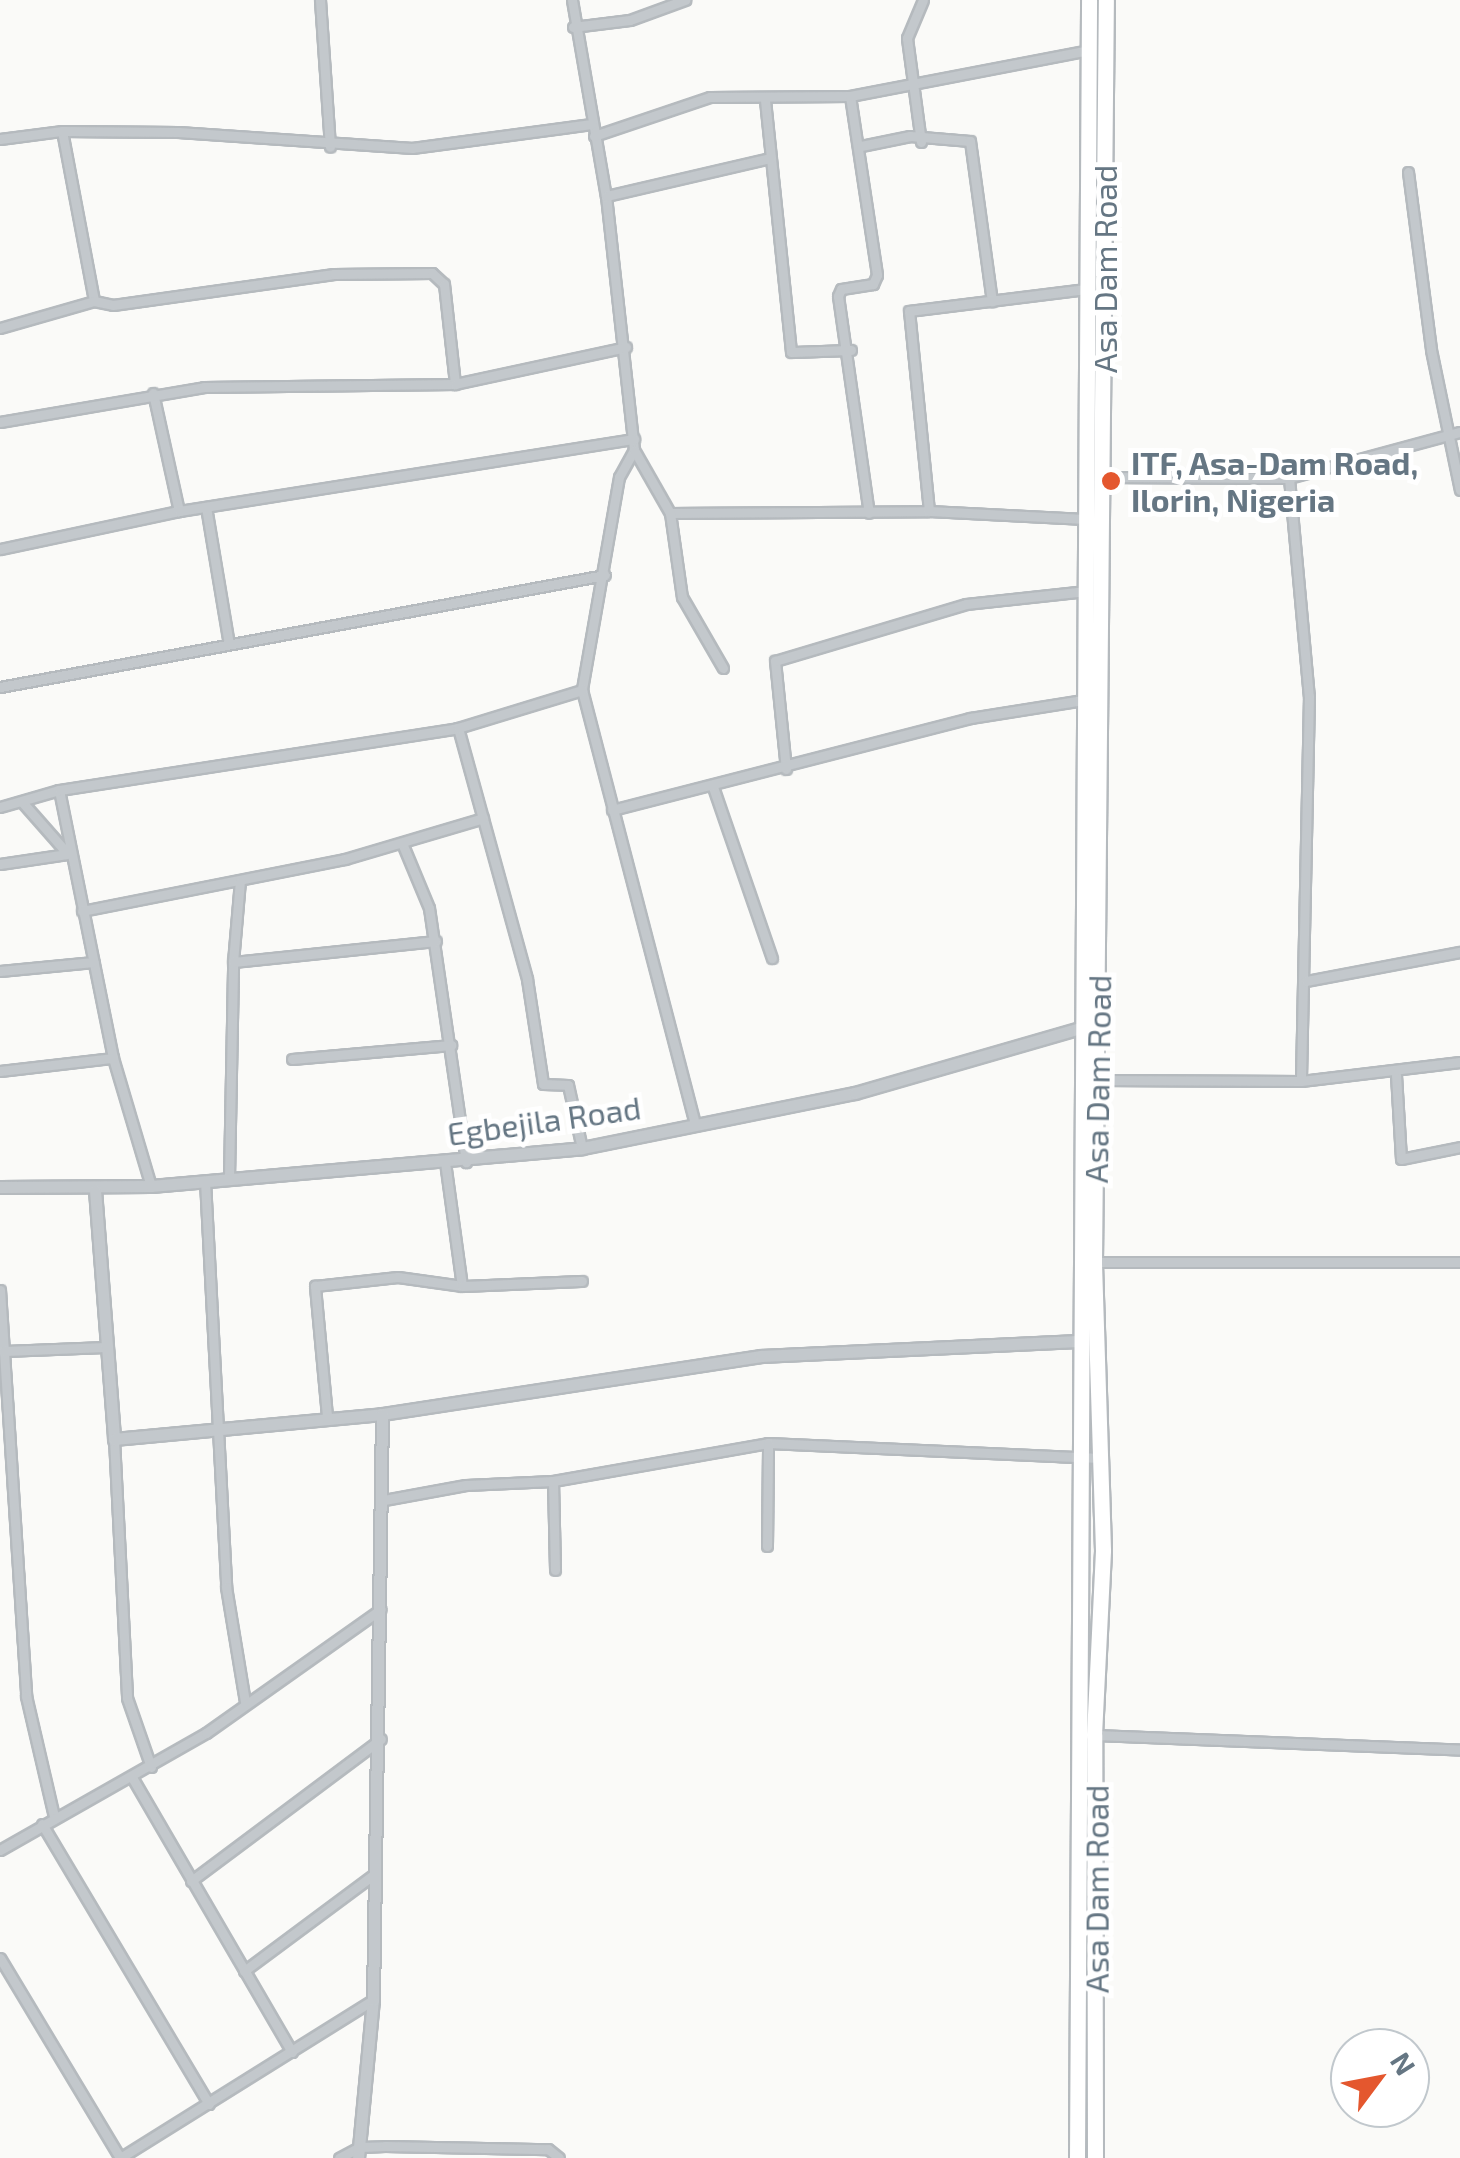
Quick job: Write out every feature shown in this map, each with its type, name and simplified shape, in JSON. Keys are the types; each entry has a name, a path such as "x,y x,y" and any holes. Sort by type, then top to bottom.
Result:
{"main road":[{"name":"Asa Dam Road","path":"1090,0 1086,289 1103,477 1094,1262 1101,1458 1094,1736 1095,2158"},
{"name":"Asa Dam Road","path":"1079,2157 1078,1341 1084,1027 1085,520 1095,383 1106,0"},
{"path":"1096,2136 1105,2158"}],"street":[{"path":"320,0 330,147"},
{"path":"572,0 573,28 606,196 634,444 670,513 682,598 723,668"},
{"path":"573,28 630,20 685,0"},
{"path":"921,142 911,84 908,29 923,0"},
{"path":"594,136 710,98 850,96 1088,50"},
{"path":"850,96 861,146 877,274 873,284 838,291 851,350 869,513"},
{"path":"765,100 792,352 851,350"},
{"path":"0,138 62,131 178,132 330,147 412,148 591,124"},
{"path":"62,131 94,301"},
{"path":"861,146 910,136 921,142 970,141 992,301"},
{"path":"606,196 771,158"},
{"path":"1408,172 1447,438 1460,493"},
{"path":"0,328 94,301 113,305 334,274 437,274 454,384"},
{"path":"929,511 910,311 1086,289"},
{"path":"0,422 154,393 454,384 626,347"},
{"path":"154,393 178,511"},
{"path":"1103,477 1289,478 1460,432"},
{"path":"0,550 178,511 634,444"},
{"path":"634,444 619,477 582,690 694,1125"},
{"path":"1289,478 1308,660 1306,981 1301,1082"},
{"path":"206,507 229,644"},
{"path":"670,513 929,511 1085,520"},
{"path":"0,687 605,575"},
{"path":"786,769 775,661 966,604 1086,591"},
{"path":"0,807 59,790 458,728 582,690"},
{"path":"612,810 713,788 970,718 1084,700"},
{"path":"458,728 527,979 542,1084 568,1085 582,1148"},
{"path":"713,788 772,958"},
{"path":"59,790 68,854 114,1058 150,1186"},
{"path":"23,803 68,854"},
{"path":"82,911 402,843 483,818"},
{"path":"402,843 436,941 466,1162"},
{"path":"0,864 68,854"},
{"path":"229,1178 233,962 240,880"},
{"path":"233,962 436,941"},
{"path":"1306,981 1460,952"},
{"path":"0,971 94,962"},
{"name":"Egbejila Road","path":"0,1187 96,1190 466,1162 582,1148 855,1093 1084,1027"},
{"path":"292,1059 452,1045"},
{"path":"0,1071 114,1058"},
{"path":"1097,1080 1301,1082 1396,1075 1460,1062"},
{"path":"1396,1075 1401,1159 1460,1147"},
{"path":"445,1162 462,1286"},
{"path":"205,1180 226,1587 245,1702"},
{"path":"96,1190 127,1698 151,1767"},
{"path":"1094,1262 1460,1262"},
{"path":"327,1416 315,1286 398,1277 462,1286 582,1281"},
{"path":"0,1290 26,1696 54,1816"},
{"path":"114,1439 219,1426 382,1414 761,1356 1078,1341"},
{"path":"3,1352 107,1347"},
{"path":"359,2152 373,2000 384,1607 382,1414"},
{"path":"384,1500 466,1485 553,1481 768,1443 1101,1458"},
{"path":"767,1546 768,1443"},
{"path":"553,1481 555,1570"},
{"path":"0,1850 54,1816 151,1767 384,1607"},
{"path":"1094,1736 1460,1750"},
{"path":"191,1881 380,1739"},
{"path":"133,1778 292,2052"},
{"path":"42,1824 209,2104"},
{"path":"244,1971 376,1873"},
{"path":"0,1958 4,1974 120,2158 373,2000"},
{"path":"339,2158 359,2152 548,2149 559,2158"}],"place":[{"name":"ITF, Asa-Dam Road, Ilorin, Nigeria","path":"1111,481"}]}
